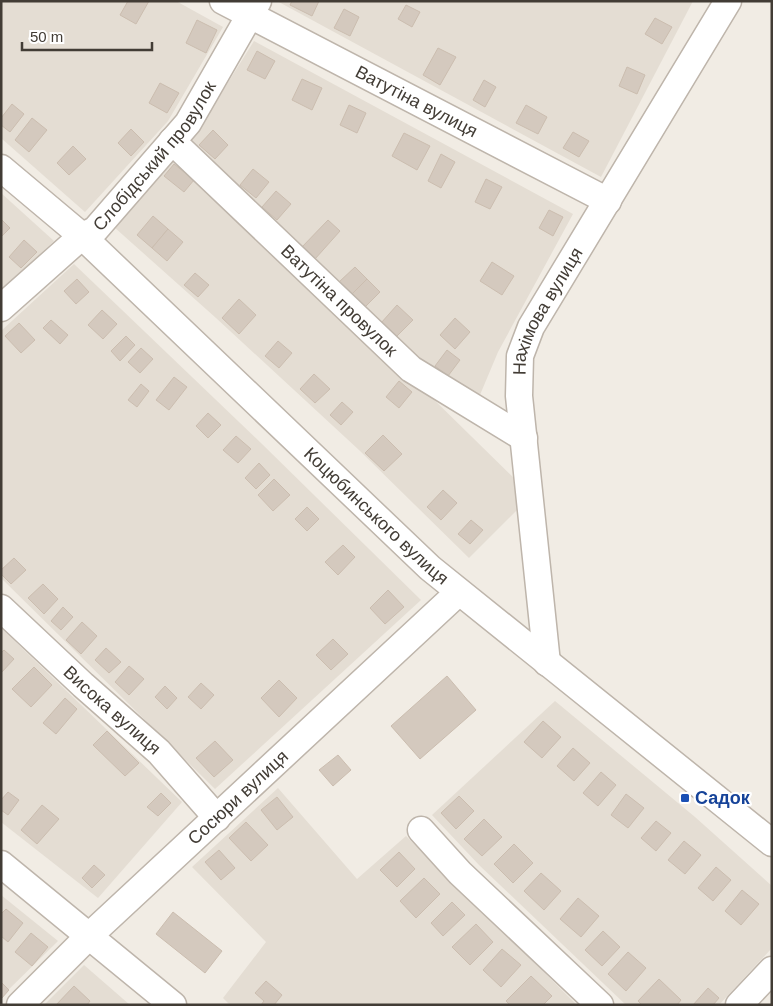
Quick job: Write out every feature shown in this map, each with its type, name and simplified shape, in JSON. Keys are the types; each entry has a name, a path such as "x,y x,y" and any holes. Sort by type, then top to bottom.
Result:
{"street":[{"name":"Ватутіна вулиця","path":"223,1 254,8 608,201"},
{"name":"Нахімова вулиця","path":"547,663 520,396 520,356 531,327 728,1"},
{"name":"Слобідський провулок","path":"1,308 82,236 95,230 188,123 254,8"},
{"name":"Ватутіна провулок","path":"172,141 411,369 524,438"},
{"name":"Коцюбинського вулиця","path":"1,168 82,236 430,568 772,843"},
{"name":"Сосюри вулиця","path":"20,1005 89,936 459,592"},
{"name":"Висока вулиця","path":"1,608 83,685 159,752 217,818"},
{"path":"421,830 460,873 600,1005"},
{"path":"1,864 173,1005"},
{"path":"739,1005 772,970"}],"shaded area":[{"path":"1,1 176,1 223,27 168,121 85,212 1,138"},
{"path":"277,1 693,1 601,177"},
{"path":"254,41 573,214 498,352 477,402 426,372 190,143"},
{"path":"175,157 419,385 517,481 521,506 469,558 359,450 114,227"},
{"path":"1,193 54,241 1,290"},
{"path":"74,264 421,600 215,789 1,578 1,331"},
{"path":"1,628 182,802 98,898 1,822"},
{"path":"555,701 695,817 772,886 772,948 719,1005 626,1005 479,865 432,815"},
{"path":"278,788 357,879 406,836 577,1005 230,1005 223,998 266,942 192,867"},
{"path":"1,895 58,941 1,997"},
{"path":"84,965 130,1005 44,1005"}],"building":[{"path":"128,1 149,1 136,24 120,15"},
{"path":"292,1 319,1 312,16 290,5"},
{"path":"406,5 420,12 412,27 398,19"},
{"path":"344,9 359,17 350,36 334,28"},
{"path":"655,18 672,27 662,44 645,34"},
{"path":"197,20 217,30 206,53 186,43"},
{"path":"438,48 456,57 440,85 423,75"},
{"path":"257,51 275,61 265,79 247,70"},
{"path":"627,67 645,75 637,94 619,86"},
{"path":"302,79 322,88 312,110 292,100"},
{"path":"484,80 496,87 485,107 473,100"},
{"path":"160,83 179,93 167,113 149,103"},
{"path":"12,104 24,114 10,132 1,125 1,118"},
{"path":"349,105 366,113 357,133 340,125"},
{"path":"526,105 547,117 538,134 516,123"},
{"path":"32,118 47,130 29,152 15,140"},
{"path":"131,129 144,142 131,156 118,143"},
{"path":"213,130 228,145 215,159 199,145"},
{"path":"573,132 589,141 579,157 563,148"},
{"path":"404,133 430,146 417,170 392,156"},
{"path":"73,146 86,159 69,175 57,163"},
{"path":"441,154 455,162 441,188 428,181"},
{"path":"174,164 194,180 184,192 164,176"},
{"path":"253,169 269,182 256,198 240,185"},
{"path":"486,179 502,187 490,209 475,202"},
{"path":"276,191 291,204 277,220 262,207"},
{"path":"549,210 563,217 553,236 539,228"},
{"path":"153,216 168,229 152,248 137,235"},
{"path":"1,219 10,228 1,237"},
{"path":"328,220 340,231 315,259 302,247"},
{"path":"168,229 183,242 167,261 152,248"},
{"path":"24,240 37,252 21,268 9,257"},
{"path":"492,262 514,276 502,295 480,281"},
{"path":"355,267 367,279 352,294 339,282"},
{"path":"195,273 209,285 198,297 184,285"},
{"path":"77,279 89,292 76,304 64,291"},
{"path":"367,279 380,292 365,307 352,294"},
{"path":"239,299 256,315 239,334 222,318"},
{"path":"397,305 413,320 396,337 381,323"},
{"path":"102,310 117,324 103,339 88,325"},
{"path":"455,318 470,332 455,349 440,335"},
{"path":"51,320 68,335 60,344 43,328"},
{"path":"19,323 35,340 21,353 5,336"},
{"path":"126,336 135,345 120,361 111,351"},
{"path":"278,341 292,353 279,368 265,356"},
{"path":"141,348 153,359 140,373 128,362"},
{"path":"447,350 460,360 448,376 435,366"},
{"path":"314,374 330,389 315,403 300,389"},
{"path":"174,377 187,387 169,410 156,400"},
{"path":"399,381 412,392 399,408 386,397"},
{"path":"141,384 149,391 137,407 128,400"},
{"path":"342,402 353,412 341,425 330,415"},
{"path":"208,413 221,425 208,438 196,426"},
{"path":"383,435 402,454 384,471 365,453"},
{"path":"236,436 251,449 238,463 223,450"},
{"path":"259,463 270,475 256,489 245,478"},
{"path":"274,479 290,495 273,511 258,495"},
{"path":"443,490 457,503 441,520 427,507"},
{"path":"307,507 319,519 307,531 295,519"},
{"path":"471,520 483,530 470,544 458,534"},
{"path":"343,545 355,557 338,575 325,562"},
{"path":"14,558 26,570 11,584 1,574 1,570"},
{"path":"43,584 58,599 44,614 28,598"},
{"path":"388,590 404,607 385,624 370,608"},
{"path":"63,607 73,617 61,630 51,621"},
{"path":"82,622 97,636 81,654 66,640"},
{"path":"333,639 348,654 331,670 316,655"},
{"path":"106,648 121,662 109,673 95,660"},
{"path":"4,650 14,659 1,673 1,653"},
{"path":"129,666 144,679 129,695 115,682"},
{"path":"34,667 52,685 31,707 12,689"},
{"path":"447,676 476,710 420,759 391,726"},
{"path":"279,680 297,698 279,717 261,698"},
{"path":"201,683 214,695 201,709 188,697"},
{"path":"165,686 177,698 167,709 155,697"},
{"path":"65,698 77,709 56,734 43,723"},
{"path":"543,721 561,737 542,758 524,742"},
{"path":"107,731 139,763 125,776 93,745"},
{"path":"215,741 233,760 214,777 196,758"},
{"path":"573,748 590,763 574,781 557,766"},
{"path":"338,755 351,770 333,786 319,770"},
{"path":"601,772 616,785 598,806 583,793"},
{"path":"8,792 19,800 8,815 1,810 1,800"},
{"path":"161,793 171,803 158,816 147,807"},
{"path":"626,794 644,808 628,828 611,815"},
{"path":"459,796 474,811 456,829 441,813"},
{"path":"277,797 293,817 277,830 261,810"},
{"path":"42,805 59,819 37,844 21,830"},
{"path":"484,819 502,837 482,856 464,839"},
{"path":"656,821 671,833 656,851 641,838"},
{"path":"246,822 268,845 251,861 229,838"},
{"path":"684,841 701,855 685,874 668,860"},
{"path":"514,844 533,863 513,883 494,864"},
{"path":"219,850 235,868 221,880 205,862"},
{"path":"399,852 415,869 397,887 380,870"},
{"path":"94,865 105,875 92,888 82,878"},
{"path":"716,867 731,880 713,901 698,888"},
{"path":"541,873 561,891 544,910 524,891"},
{"path":"424,878 440,894 416,918 400,901"},
{"path":"742,890 759,904 741,925 725,911"},
{"path":"578,898 599,916 581,937 560,919"},
{"path":"452,902 465,915 443,936 431,923"},
{"path":"6,909 23,923 8,942 1,936 1,914"},
{"path":"173,912 222,951 205,973 156,934"},
{"path":"476,924 493,942 470,965 452,947"},
{"path":"603,931 620,947 602,966 585,950"},
{"path":"31,933 48,947 32,966 15,952"},
{"path":"502,949 521,965 501,987 483,970"},
{"path":"628,952 646,968 626,991 608,974"},
{"path":"531,976 552,996 543,1005 510,1005 506,1001"},
{"path":"659,979 681,1000 677,1005 642,1005 638,1001"},
{"path":"266,981 282,995 274,1005 261,1005 264,1001 255,993"},
{"path":"1,982 9,990 1,999"},
{"path":"74,986 90,1001 87,1005 56,1005"},
{"path":"708,988 719,998 713,1005 693,1005"}],"place":[{"name":"Садок","path":"685,798"}]}
